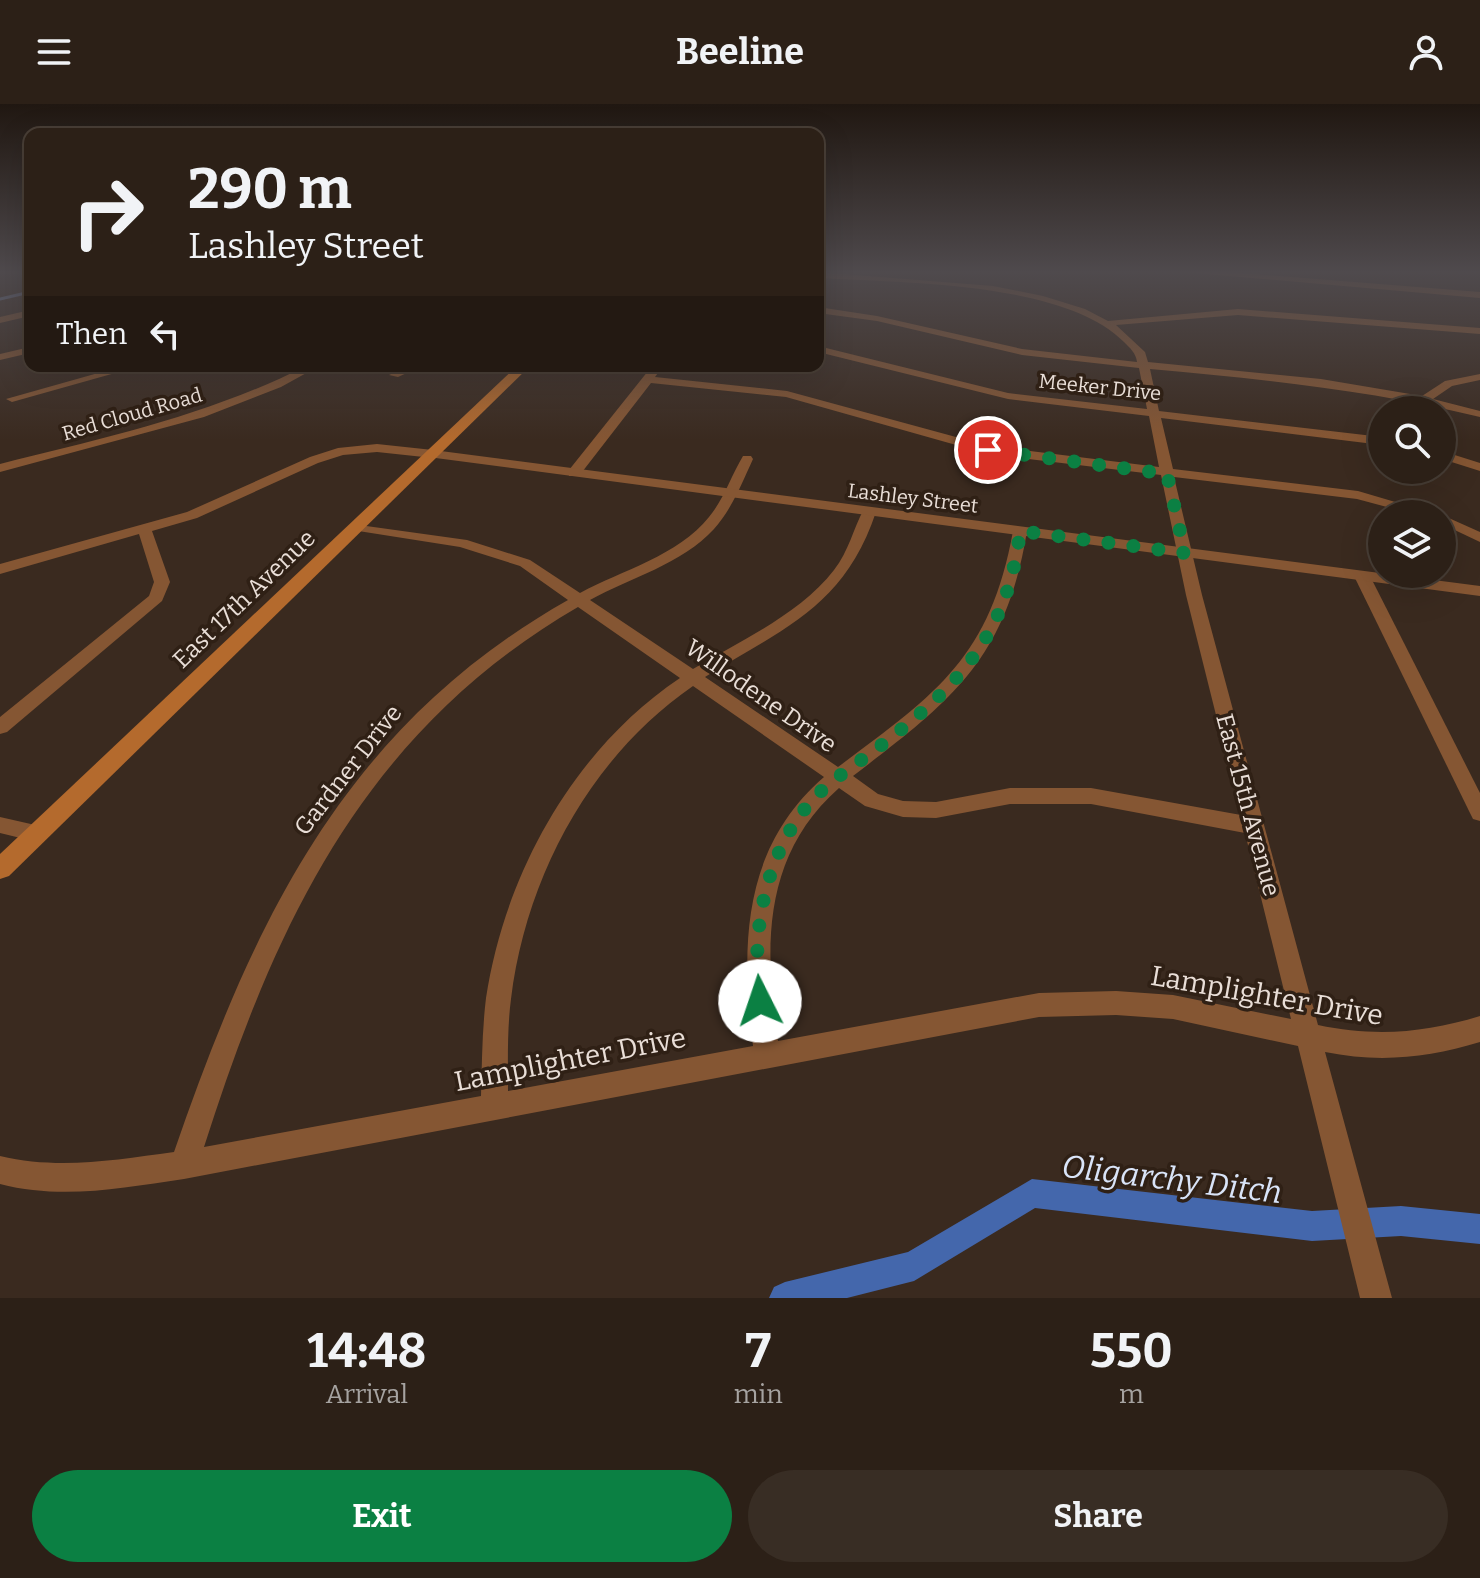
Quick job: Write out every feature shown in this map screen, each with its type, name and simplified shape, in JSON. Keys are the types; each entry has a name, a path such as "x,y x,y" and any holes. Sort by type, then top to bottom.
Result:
{"main road":[{"name":"East 17th Avenue","path":"0,869 518,372"}],"street":[{"path":"921,328 1027,353 1144,365 1300,374 1405,396"},
{"name":"East 15th Avenue","path":"1116,328 1134,343 1144,365 1185,553 1376,1298"},
{"path":"1438,328 1480,331"},
{"name":"Meeker Drive","path":"824,350 1008,396 1368,439"},
{"path":"1,357 24,351"},
{"path":"12,399 113,372"},
{"name":"Red Cloud Road","path":"0,468 197,415 270,388 302,372"},
{"path":"394,375 402,372"},
{"path":"574,473 653,372"},
{"path":"1430,396 1449,383 1480,377"},
{"path":"648,379 787,394 988,450 1358,495 1377,500"},
{"path":"1456,408 1480,414"},
{"name":"Lashley Street","path":"0,569 144,529 189,510 295,474 342,446 433,454 1480,591"},
{"name":"Gardner Drive","path":"184,1165 221,1048 261,950 330,829 379,765 428,711 502,648 580,599 694,540 715,519 747,459"},
{"path":"1456,459 1480,467"},
{"path":"494,1105 499,997 512,937 536,867 567,807 604,757 634,725 692,678 768,635 822,594 859,544 869,512"},
{"path":"1456,526 1480,538"},
{"name":"Willodene Drive","path":"357,527 454,541 525,563 872,800 903,809 936,810 1041,794 1091,796 1253,826"},
{"path":"0,727 156,598 170,579 144,529"},
{"path":"767,1055 756,974 760,917 774,866 796,824 816,796 916,718 955,680 986,641 1005,603 1016,567 1020,531"},
{"path":"1362,576 1480,813"},
{"path":"62,657 81,659"},
{"path":"0,825 37,833"},
{"name":"Lamplighter Drive","path":"0,1170 27,1177 69,1178 184,1165 1002,1009 1054,1004 1114,1002 1193,1010 1360,1047 1398,1049 1443,1043 1480,1029"}],"waterway":[{"name":"Oligarchy Ditch","path":"785,1298 914,1266 1032,1193 1312,1226 1401,1221 1480,1229"}],"route":[{"path":"760,1001 756,974 760,917 774,866 796,824 816,796 916,718 971,661 986,641 1005,603 1016,567 1020,531 1185,553 1167,474 988,450"}]}
